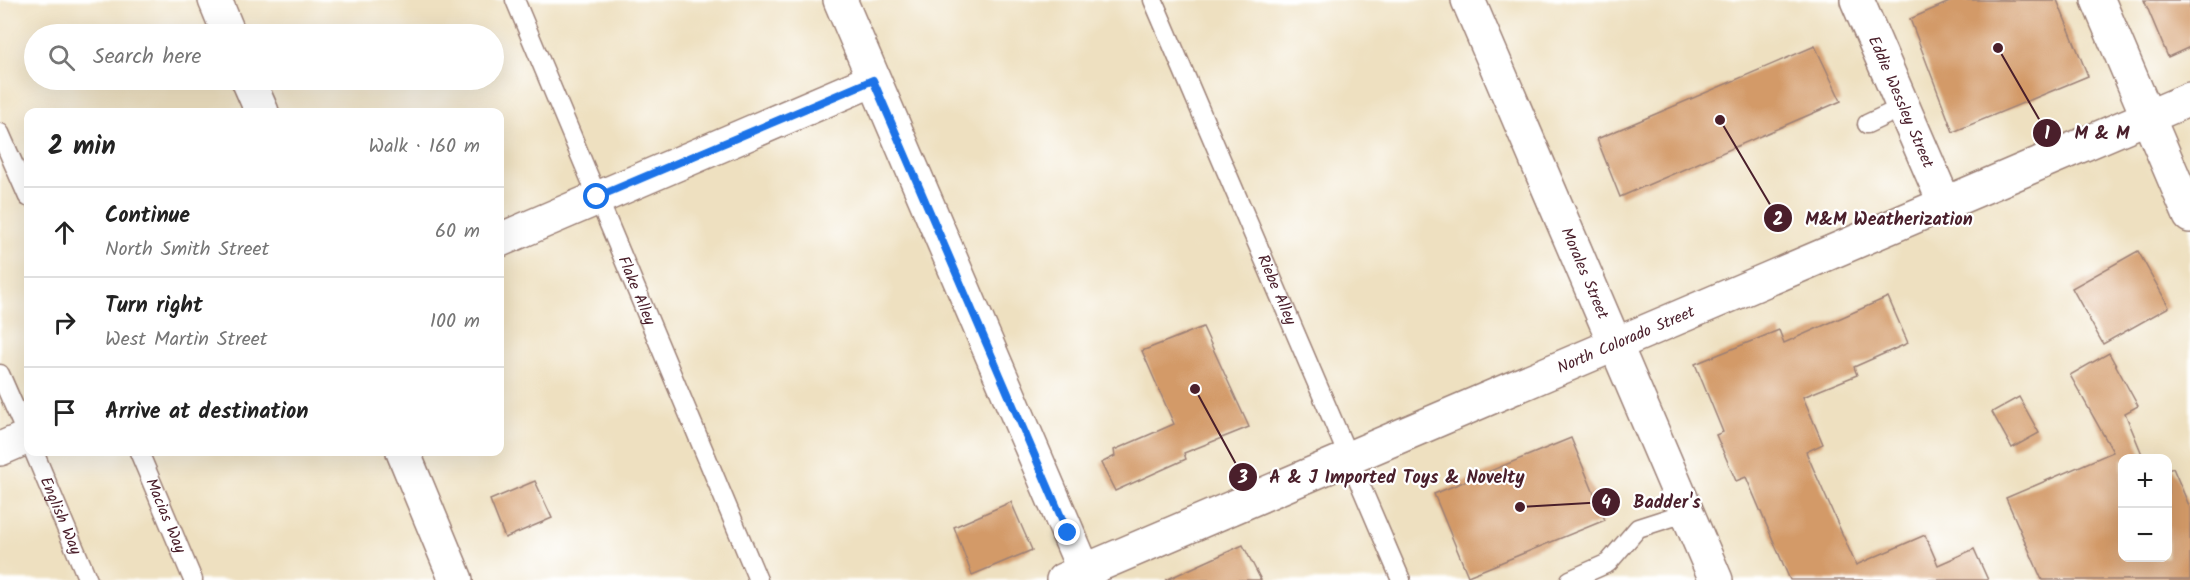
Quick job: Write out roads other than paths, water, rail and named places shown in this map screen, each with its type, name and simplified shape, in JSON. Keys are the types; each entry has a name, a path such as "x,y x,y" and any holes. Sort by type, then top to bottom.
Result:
{"main road":[{"path":"215,0 225,24"},
{"path":"840,0 1078,577"},
{"name":"Morales Street","path":"1468,0 1716,580"},
{"name":"Eddie Wessley Street","path":"1857,0 1945,204"},
{"path":"2098,0 2190,216"},
{"path":"504,238 873,80"},
{"path":"252,90 260,108"},
{"name":"North Colorado Street","path":"1078,577 1349,458 2190,99"},
{"path":"0,449 24,440"},
{"path":"405,456 456,580"}],"lane":[{"name":"Flake Alley","path":"515,0 758,580"},
{"name":"Riebe Alley","path":"1153,0 1401,580"},
{"path":"1867,124 1903,107"},
{"path":"0,133 24,188"},
{"path":"0,374 24,429"},
{"name":"English Way","path":"36,456 88,580"},
{"name":"Macias Way","path":"141,456 193,580"},
{"path":"1570,580 1608,563 1638,528 1688,512"}],"place":[{"name":"M & M","path":"1998,48"},
{"name":"M&M Weatherization","path":"1720,120"},
{"name":"A & J Imported Toys & Novelty","path":"1195,389"},
{"name":"Badder's","path":"1520,507"}]}
